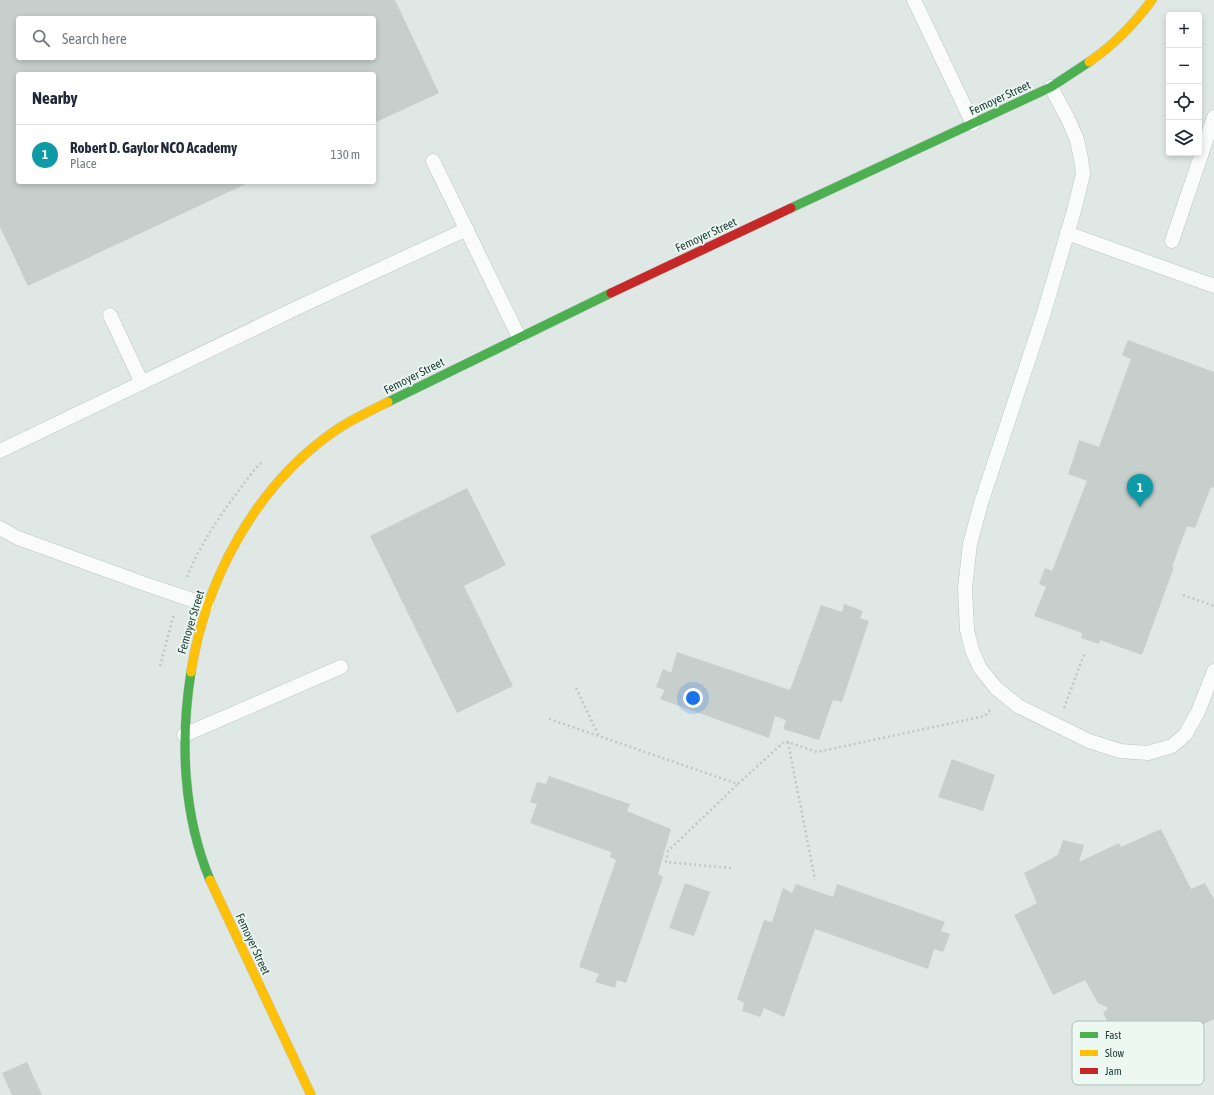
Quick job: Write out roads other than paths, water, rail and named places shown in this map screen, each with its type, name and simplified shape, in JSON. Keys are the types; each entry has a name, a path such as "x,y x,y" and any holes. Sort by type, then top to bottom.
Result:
{"street":[{"name":"Femoyer Street","path":"311,1095 209,878 199,852 187,796 184,753 187,689 192,659 207,605 217,579 244,529 281,479 317,444 335,431 364,415 519,337 1051,87 1090,63 1114,43 1137,22 1152,0"}],"lane":[{"path":"914,0 973,124"},
{"path":"1051,87 1069,121 1076,140 1083,174 1081,188 1043,316 981,503 970,544 967,565 965,609 967,630 972,650 980,668 996,688 1018,706 1089,741 1120,751 1148,754 1172,746 1185,735 1198,712 1214,671"},
{"path":"1172,241 1214,117"},
{"path":"433,162 519,337"},
{"path":"0,451 467,229"},
{"path":"1068,233 1214,286"},
{"path":"110,315 142,383"},
{"path":"0,528 18,538 207,605"},
{"path":"184,735 341,667"}],"place":[{"name":"Robert D. Gaylor NCO Academy","path":"1140,507"}]}
